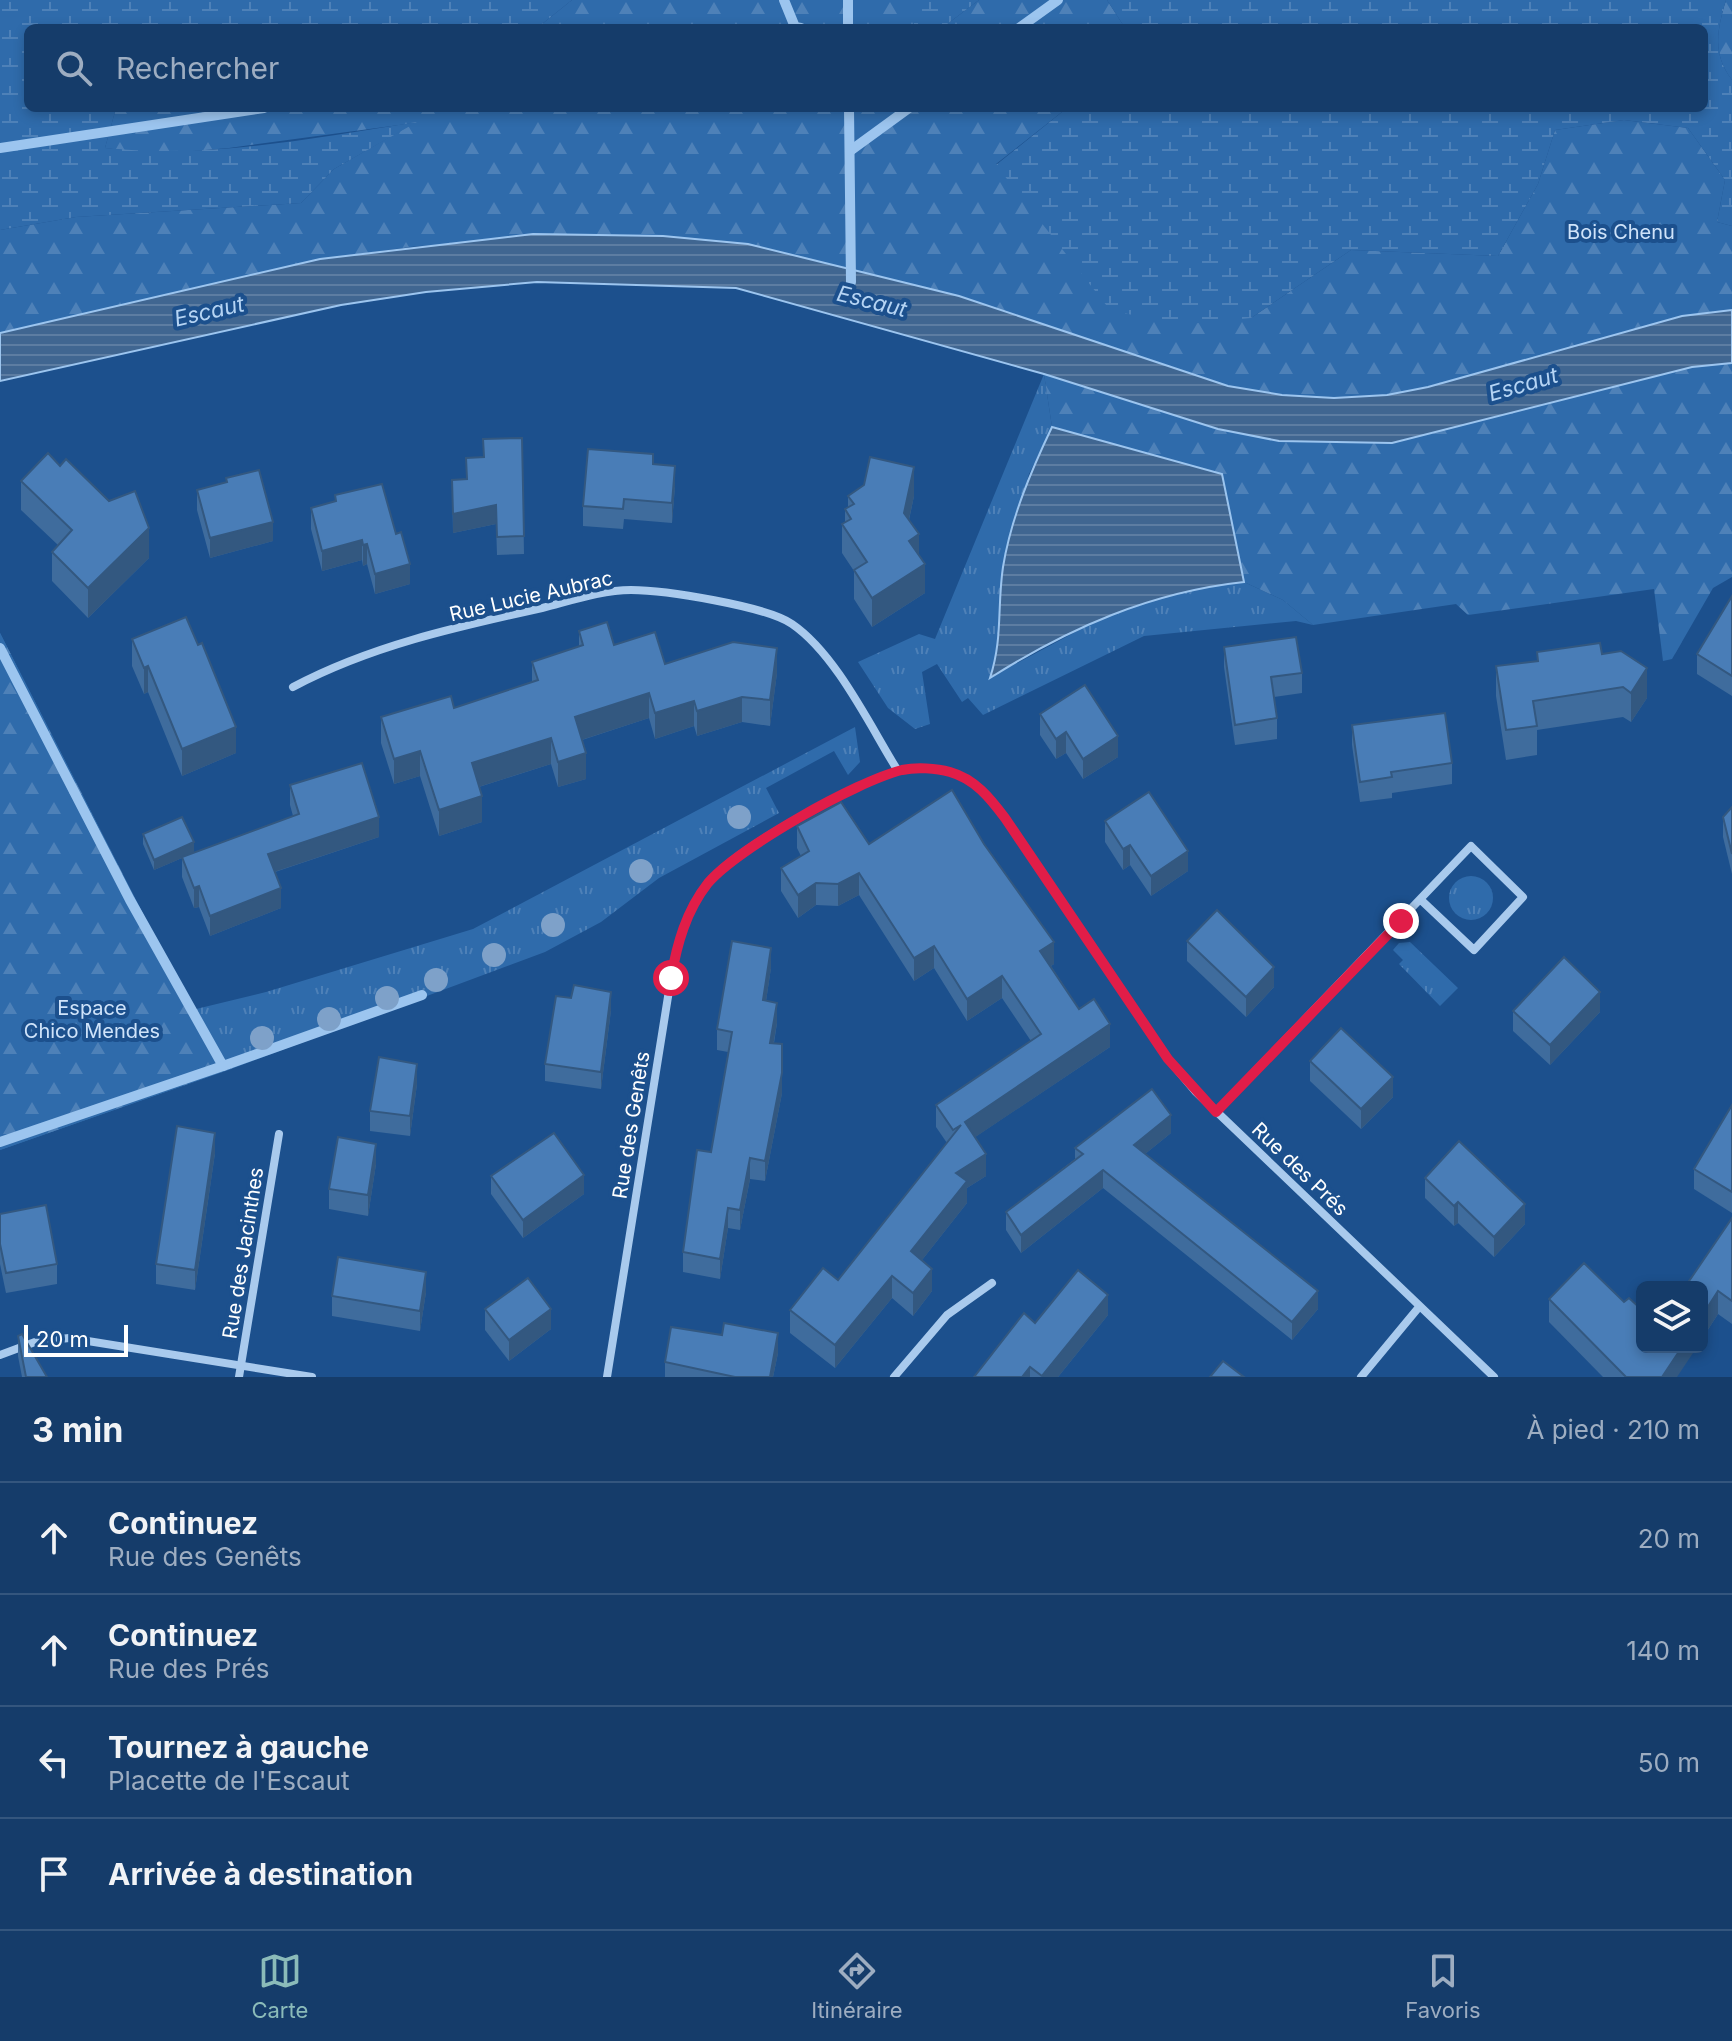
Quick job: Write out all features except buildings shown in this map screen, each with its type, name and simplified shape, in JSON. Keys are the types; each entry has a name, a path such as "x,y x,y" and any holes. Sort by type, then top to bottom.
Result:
{"street":[{"name":"Rue Lucie Aubrac","path":"293,687 330,667 383,648 600,595 652,591 730,605 790,623 822,652 898,771"},
{"name":"Rue des Prés","path":"707,885 724,866 767,836 898,771 949,772 980,788 1005,818 1168,1059 1216,1112 1494,1377"},
{"path":"1216,1112 1471,846 1523,897 1474,950 1421,900"},
{"name":"Rue des Genêts","path":"607,1377 675,953 685,920 707,885"},
{"name":"Rue des Jacinthes","path":"239,1377 279,1134"},
{"path":"894,1377 947,1315 992,1283"},
{"path":"1361,1377 1419,1307"},
{"path":"0,1355 35,1342 69,1338 312,1377"}],"green space":[{"path":"0,0 572,0 542,24 24,24 24,112 115,112 105,148 144,151 222,149 417,122 334,169 301,203 76,217 0,230"},
{"path":"572,0 914,0 914,24 542,24"},
{"path":"914,0 979,0 947,24 914,24"},
{"path":"979,0 1107,0 1122,24 947,24"},
{"path":"1107,0 1726,0 1718,42 1721,61 1732,80 1732,226 1717,222 1725,180 1688,128 1624,120 1555,130 1538,184 1498,256 1351,250 1251,318 1178,325 1110,310 996,165 1062,112 1708,112 1708,24 1122,24"},
{"path":"1726,0 1732,0 1732,80 1721,61 1718,42"},
{"name":"Bois Chenu","path":"115,112 1062,112 996,164 1251,318 1351,250 1498,256 1538,184 1555,130 1624,120 1688,128 1725,180 1717,222 1732,226 1732,310 1682,316 1428,387 1387,395 1334,398 1282,395 1228,386 959,296 748,244 663,236 418,246 320,259 0,333 0,230 76,217 301,203 334,169 414,123 229,148 157,154 105,148"},
{"path":"1732,363 1732,577 1713,588 1672,659 1663,661 1654,589 1468,615 1456,604 1313,625 1283,600 1244,582 1222,474 1052,427 1044,374 1218,429 1279,441 1392,443 1692,367"},
{"path":"1044,374 1052,427 1029,474 1003,565 1000,647 991,677 1109,614 1200,587 1244,582 1283,600 1313,625 1296,621 1144,636 983,715 968,698 962,702 937,664 922,672 930,724 915,729 888,708 858,662 919,634 935,639"},
{"name":"Espace Chico Mendes","path":"0,633 192,1010 266,992 473,929 855,727 860,762 848,775 834,751 766,788 779,813 659,878 601,922 545,952 231,1069 0,1150"},
{"name":"Espace Chico Mendes","path":"0,633 192,1010 231,1069 0,1150"},
{"path":"1471,876 1487,882 1493,898 1487,914 1471,920 1455,914 1449,898 1455,882"},
{"path":"1410,942 1458,988 1440,1006 1399,964 1403,960 1393,950 1399,943"}],"water":[{"name":"Escaut","path":"533,234 663,236 748,244 959,296 1228,386 1282,395 1334,398 1387,395 1428,387 1682,316 1732,310 1732,363 1692,367 1392,443 1279,441 1218,429 1044,374 736,288 537,282 426,292 341,305 0,381 0,333 320,259"},
{"path":"1052,427 1222,474 1244,582 1176,594 1112,615 1050,643 990,678 997,649 1001,582 1011,531"}],"waterway":[{"path":"784,0 794,24"},
{"path":"848,0 848,24"},
{"path":"1025,24 1058,0"},
{"path":"0,148 238,112"},
{"name":"Escaut","path":"849,112 851,282"},
{"path":"850,151 904,112"},
{"path":"0,648 130,900 223,1066 422,995"},
{"path":"0,1142 223,1066"}],"route":[{"path":"671,978 685,920 707,885 724,866 767,836 854,791 907,769 933,769 964,777 993,802 1168,1059 1216,1112 1401,921"}]}
